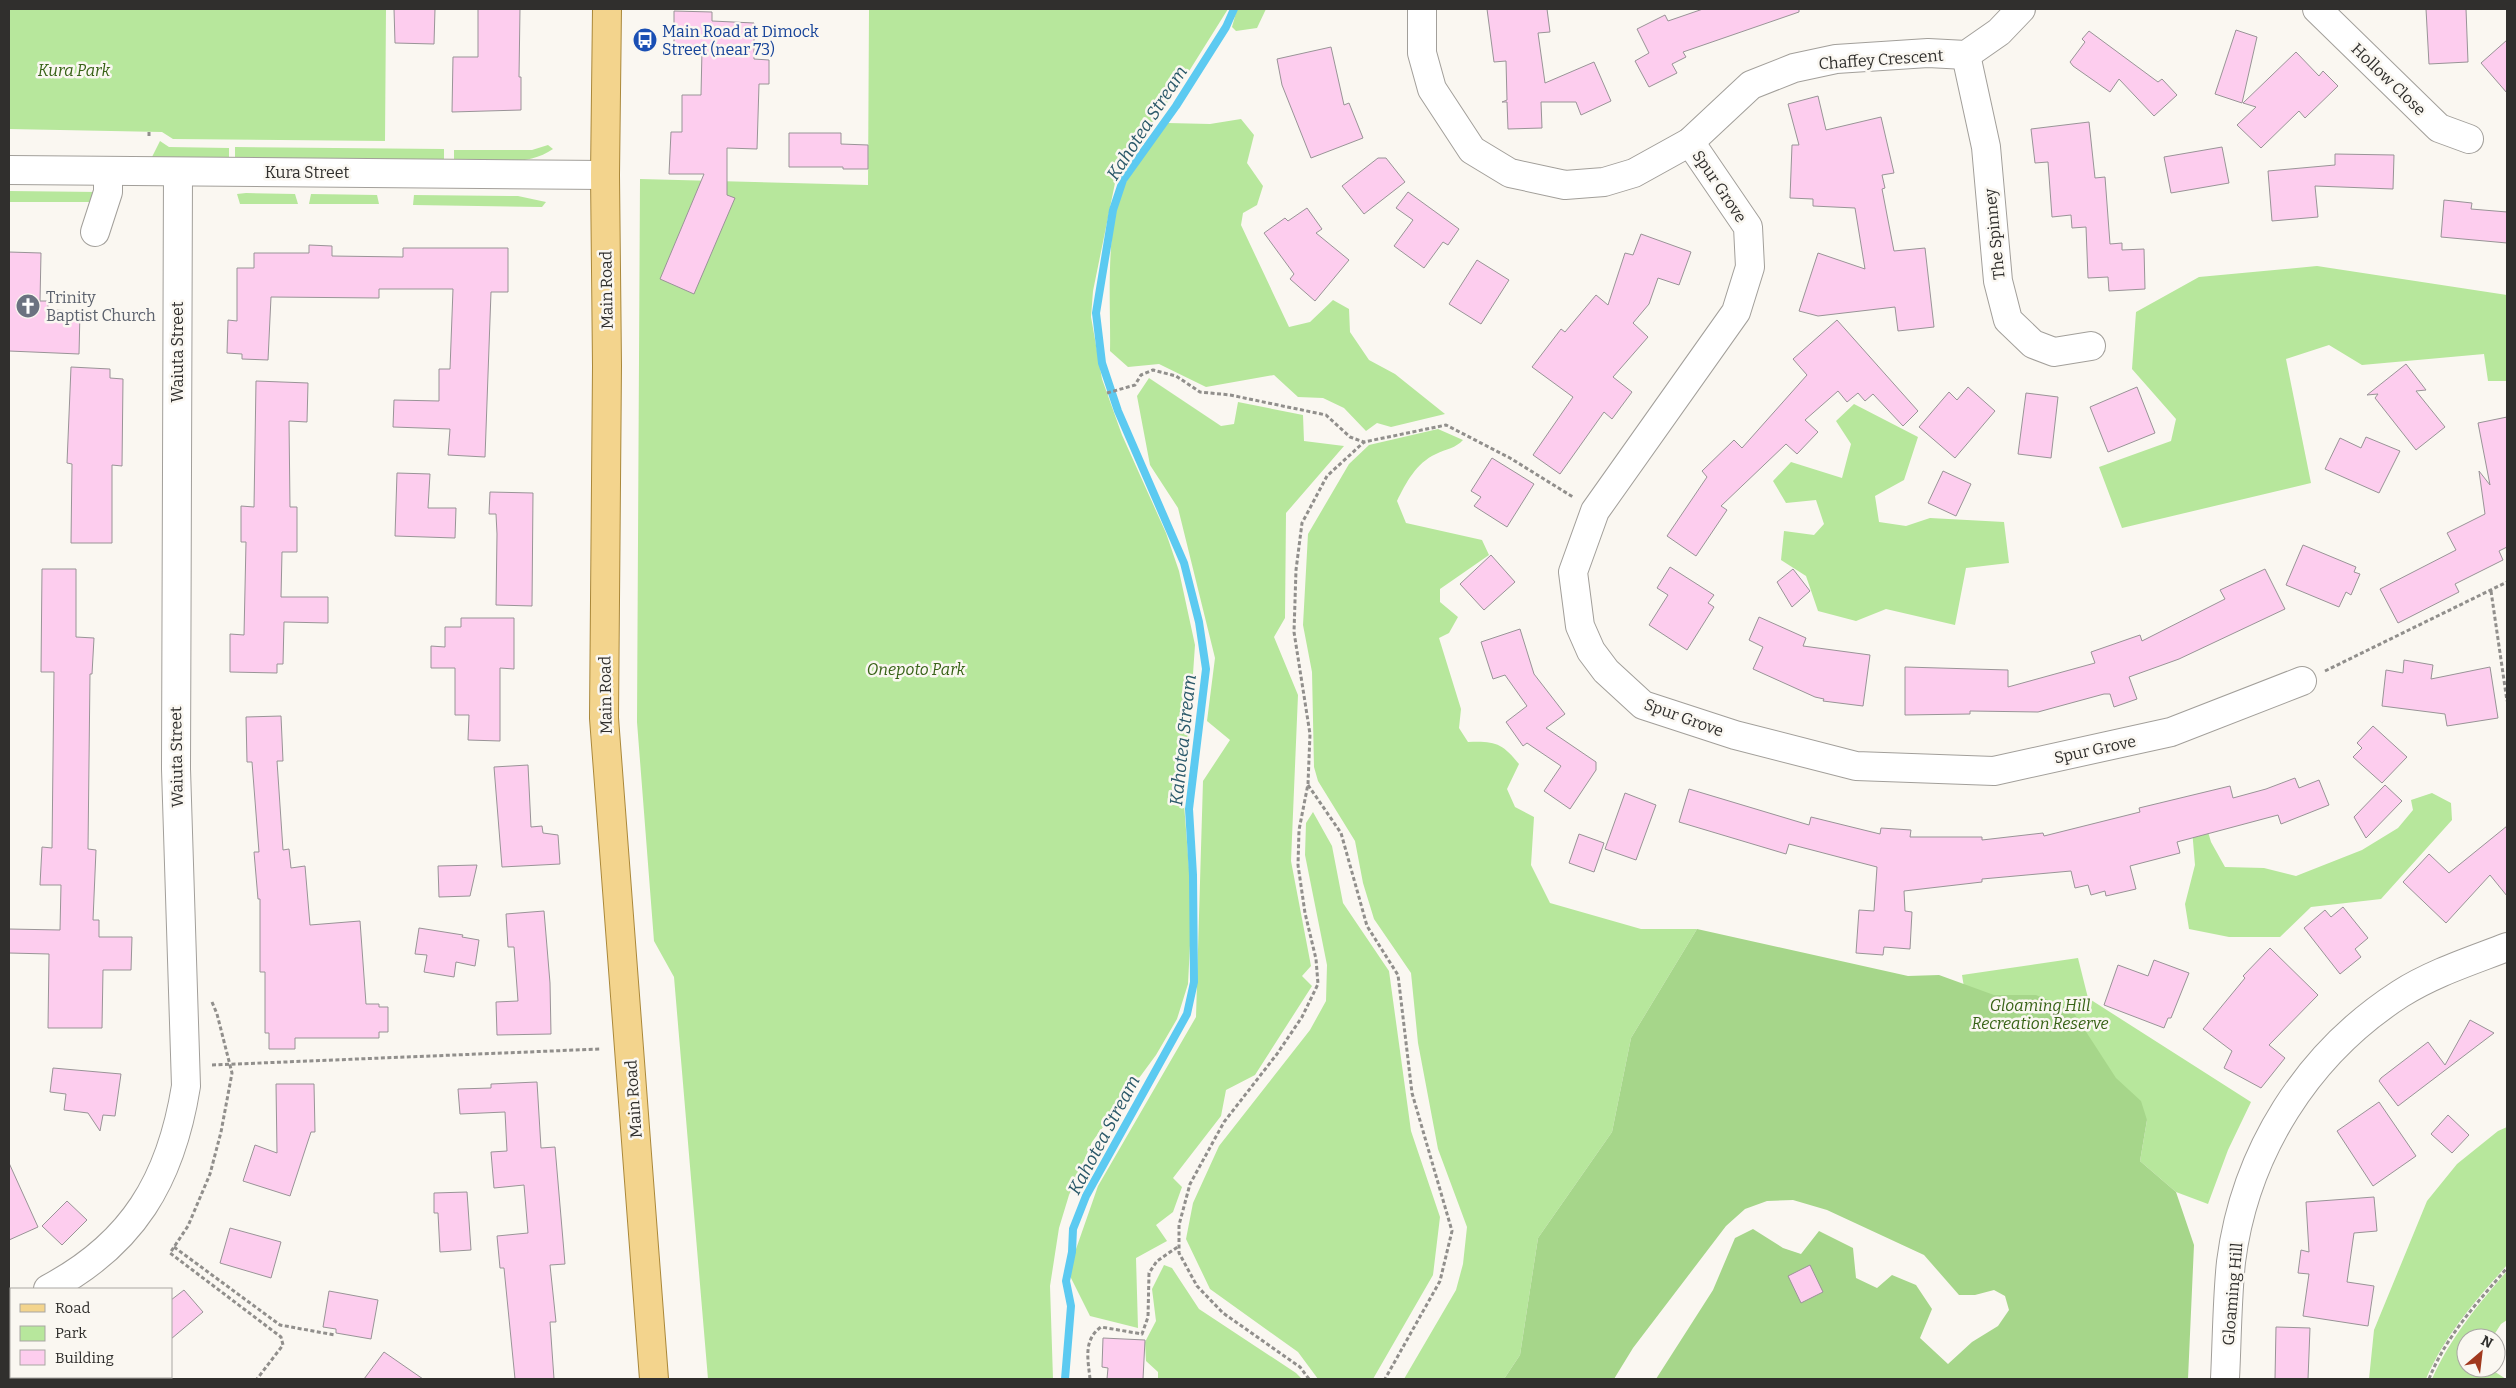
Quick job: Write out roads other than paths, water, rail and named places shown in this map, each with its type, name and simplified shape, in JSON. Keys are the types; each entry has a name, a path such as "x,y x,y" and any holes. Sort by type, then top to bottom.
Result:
{"main road":[{"name":"Main Road","path":"607,9 604,175 607,366 604,718 654,1379"}],"street":[{"name":"Chaffey Crescent","path":"1422,9 1422,53 1432,89 1472,150 1510,173 1566,185 1604,182 1634,173 1690,142 1751,85 1794,68 1836,59 1928,53 1966,55 1999,32 2021,9"},
{"name":"Hollow Close","path":"2317,9 2439,128 2469,139"},
{"name":"The Spinney","path":"1966,55 1986,147 1998,281 2008,320 2033,344 2054,352 2091,346"},
{"name":"Spur Grove","path":"1690,142 1748,227 1750,267 1736,312 1596,511 1573,572 1580,626 1591,651 1606,671 1643,705 1735,735 1856,766 1994,771 2171,732 2302,681"},
{"name":"Kura Street","path":"9,170 604,175"},
{"path":"95,232 108,192 108,171"},
{"name":"Waiuta Street","path":"50,1288 76,1274 108,1248 132,1222 152,1194 168,1161 180,1125 186,1086 176,769 178,172"},
{"name":"Gloaming Hill","path":"2225,1379 2231,1262 2244,1200 2259,1158 2275,1125 2298,1089 2326,1055 2355,1027 2400,994 2448,969 2507,947"}],"waterway":[{"name":"Kahotea Stream","path":"1065,1379 1071,1306 1066,1281 1072,1252 1073,1229 1086,1196 1187,1014 1194,982 1193,875 1189,809 1206,669 1199,622 1184,563 1118,411 1102,363 1096,313 1113,210 1123,180 1176,106 1226,27 1234,9"}],"place":[{"name":"Main Road at Dimock Street (near 73)","path":"645,40"},
{"name":"Trinity Baptist Church","path":"28,306"}],"park label":[{"name":"Kura Park","path":"74,70"},
{"name":"Onepoto Park","path":"916,669"},
{"name":"Gloaming Hill Recreation Reserve","path":"2040,1014"}]}
